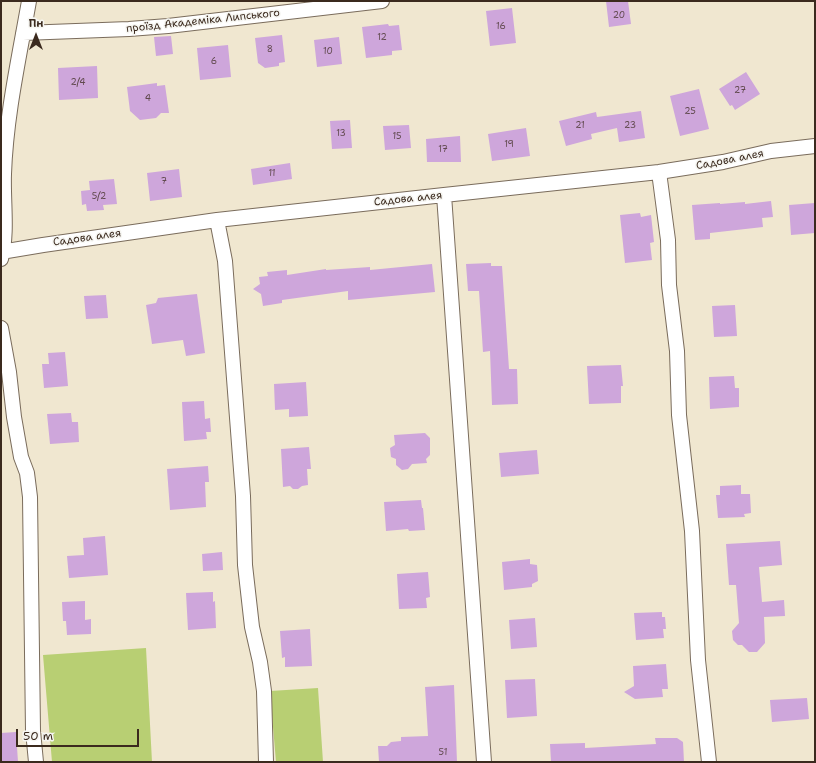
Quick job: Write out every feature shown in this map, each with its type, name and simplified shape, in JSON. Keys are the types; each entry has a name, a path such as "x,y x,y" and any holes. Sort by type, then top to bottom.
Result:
{"street":[{"path":"2,254 4,227 4,173 9,116 29,1"},
{"name":"проїзд Академіка Липського","path":"23,33 168,26 382,1"},
{"name":"Садова алея","path":"2,254 43,244 217,220 659,172 723,162 771,151 815,146"},
{"path":"659,172 668,240 669,285 677,351 679,415 692,531 698,660 709,762"},
{"path":"444,195 484,762"},
{"path":"217,220 225,261 243,496 245,565 252,628 260,662 264,691 266,762"},
{"path":"1,328 21,457 27,473 30,497 33,724 36,762"}],"green space":[{"path":"146,648 152,762 52,762 43,655"},
{"path":"318,688 323,762 276,762 270,691"}],"building":[{"path":"606,1 628,1 631,24 609,27"},
{"path":"512,8 516,43 490,46 486,11"},
{"path":"388,24 389,26 399,25 402,50 392,51 392,55 366,58 362,27"},
{"path":"282,35 285,62 279,63 279,66 265,68 258,63 255,38"},
{"path":"171,36 173,54 156,56 154,37"},
{"path":"339,37 342,64 317,67 314,40"},
{"path":"228,45 231,77 200,80 197,48"},
{"path":"97,66 98,98 59,100 58,68"},
{"path":"746,72 760,94 735,110 732,105 730,106 719,89"},
{"path":"157,83 157,86 165,85 169,113 161,113 156,118 140,120 130,111 127,87"},
{"path":"699,89 709,129 680,136 670,96"},
{"path":"641,111 645,138 619,142 617,128 591,134 592,139 566,146 559,121 596,112 597,117"},
{"path":"350,120 352,148 332,149 330,121"},
{"path":"409,125 411,148 385,150 383,126"},
{"path":"526,128 530,156 492,161 488,134"},
{"path":"460,136 461,162 427,162 426,139"},
{"path":"290,163 292,179 253,185 251,169"},
{"path":"179,169 182,197 150,201 147,173"},
{"path":"114,179 117,204 103,205 104,210 87,211 86,204 82,205 81,191 90,190 89,181"},
{"path":"771,201 773,217 762,218 763,227 710,233 710,239 695,240 692,205 745,202 745,204"},
{"path":"815,203 815,233 791,235 789,205"},
{"path":"640,213 641,217 651,215 654,242 650,243 652,260 625,263 620,215"},
{"path":"491,263 491,266 502,266 509,369 517,369 518,404 492,405 490,351 483,352 479,291 468,291 466,264"},
{"path":"432,264 435,292 348,300 348,291 282,300 282,303 263,306 261,294 253,289 260,284 259,277 268,276 267,272 287,270 287,275 326,269 370,267 370,270"},
{"path":"197,294 205,353 186,356 183,340 152,344 146,305 156,303 158,298"},
{"path":"106,295 108,318 86,319 84,296"},
{"path":"735,305 737,336 714,337 712,306"},
{"path":"65,352 68,386 44,388 42,364 49,364 48,353"},
{"path":"621,365 623,386 621,386 621,403 589,404 587,366"},
{"path":"734,376 735,388 739,388 739,407 710,409 709,377"},
{"path":"306,382 308,416 289,417 289,409 275,410 274,384"},
{"path":"204,401 205,419 210,418 211,432 206,432 207,439 184,441 182,402"},
{"path":"71,413 72,422 78,422 79,442 50,444 47,414"},
{"path":"425,433 430,438 430,455 426,459 427,463 412,464 408,469 402,470 396,465 396,459 391,457 390,448 395,445 394,435"},
{"path":"309,447 311,469 307,469 308,485 302,486 298,489 293,489 290,486 283,487 281,449"},
{"path":"537,450 539,474 501,477 499,453"},
{"path":"208,466 209,482 205,482 206,507 170,510 167,469"},
{"path":"741,485 741,494 750,494 751,513 744,514 745,517 718,518 716,495 720,495 720,486"},
{"path":"421,500 425,530 409,531 408,529 386,531 384,502"},
{"path":"105,536 108,575 69,578 67,556 84,555 83,538"},
{"path":"780,541 782,565 759,567 762,602 784,600 785,616 764,617 765,643 757,652 749,652 742,645 738,645 733,640 732,631 739,623 736,585 729,585 726,544"},
{"path":"222,552 223,570 203,571 202,554"},
{"path":"530,559 530,564 537,565 538,581 532,584 532,587 504,590 502,562"},
{"path":"428,572 430,597 426,598 427,608 399,609 397,574"},
{"path":"213,592 213,602 215,601 216,628 188,630 186,593"},
{"path":"85,601 85,620 91,619 91,634 67,635 66,621 63,621 62,602"},
{"path":"662,612 662,617 665,617 666,629 663,629 664,638 636,640 634,613"},
{"path":"535,618 537,647 511,649 509,620"},
{"path":"310,629 312,666 285,667 285,657 282,658 280,631"},
{"path":"666,664 668,689 662,689 663,697 635,699 624,692 634,686 633,666"},
{"path":"535,679 537,716 507,718 505,680"},
{"path":"454,685 457,762 379,762 378,746 387,746 391,742 401,741 401,737 428,736 425,687"},
{"path":"807,698 809,719 772,722 770,700"},
{"path":"16,732 18,762 1,762 1,733"},
{"path":"655,738 677,738 683,742 684,762 551,762 550,744 585,743 585,748 656,744"}]}
